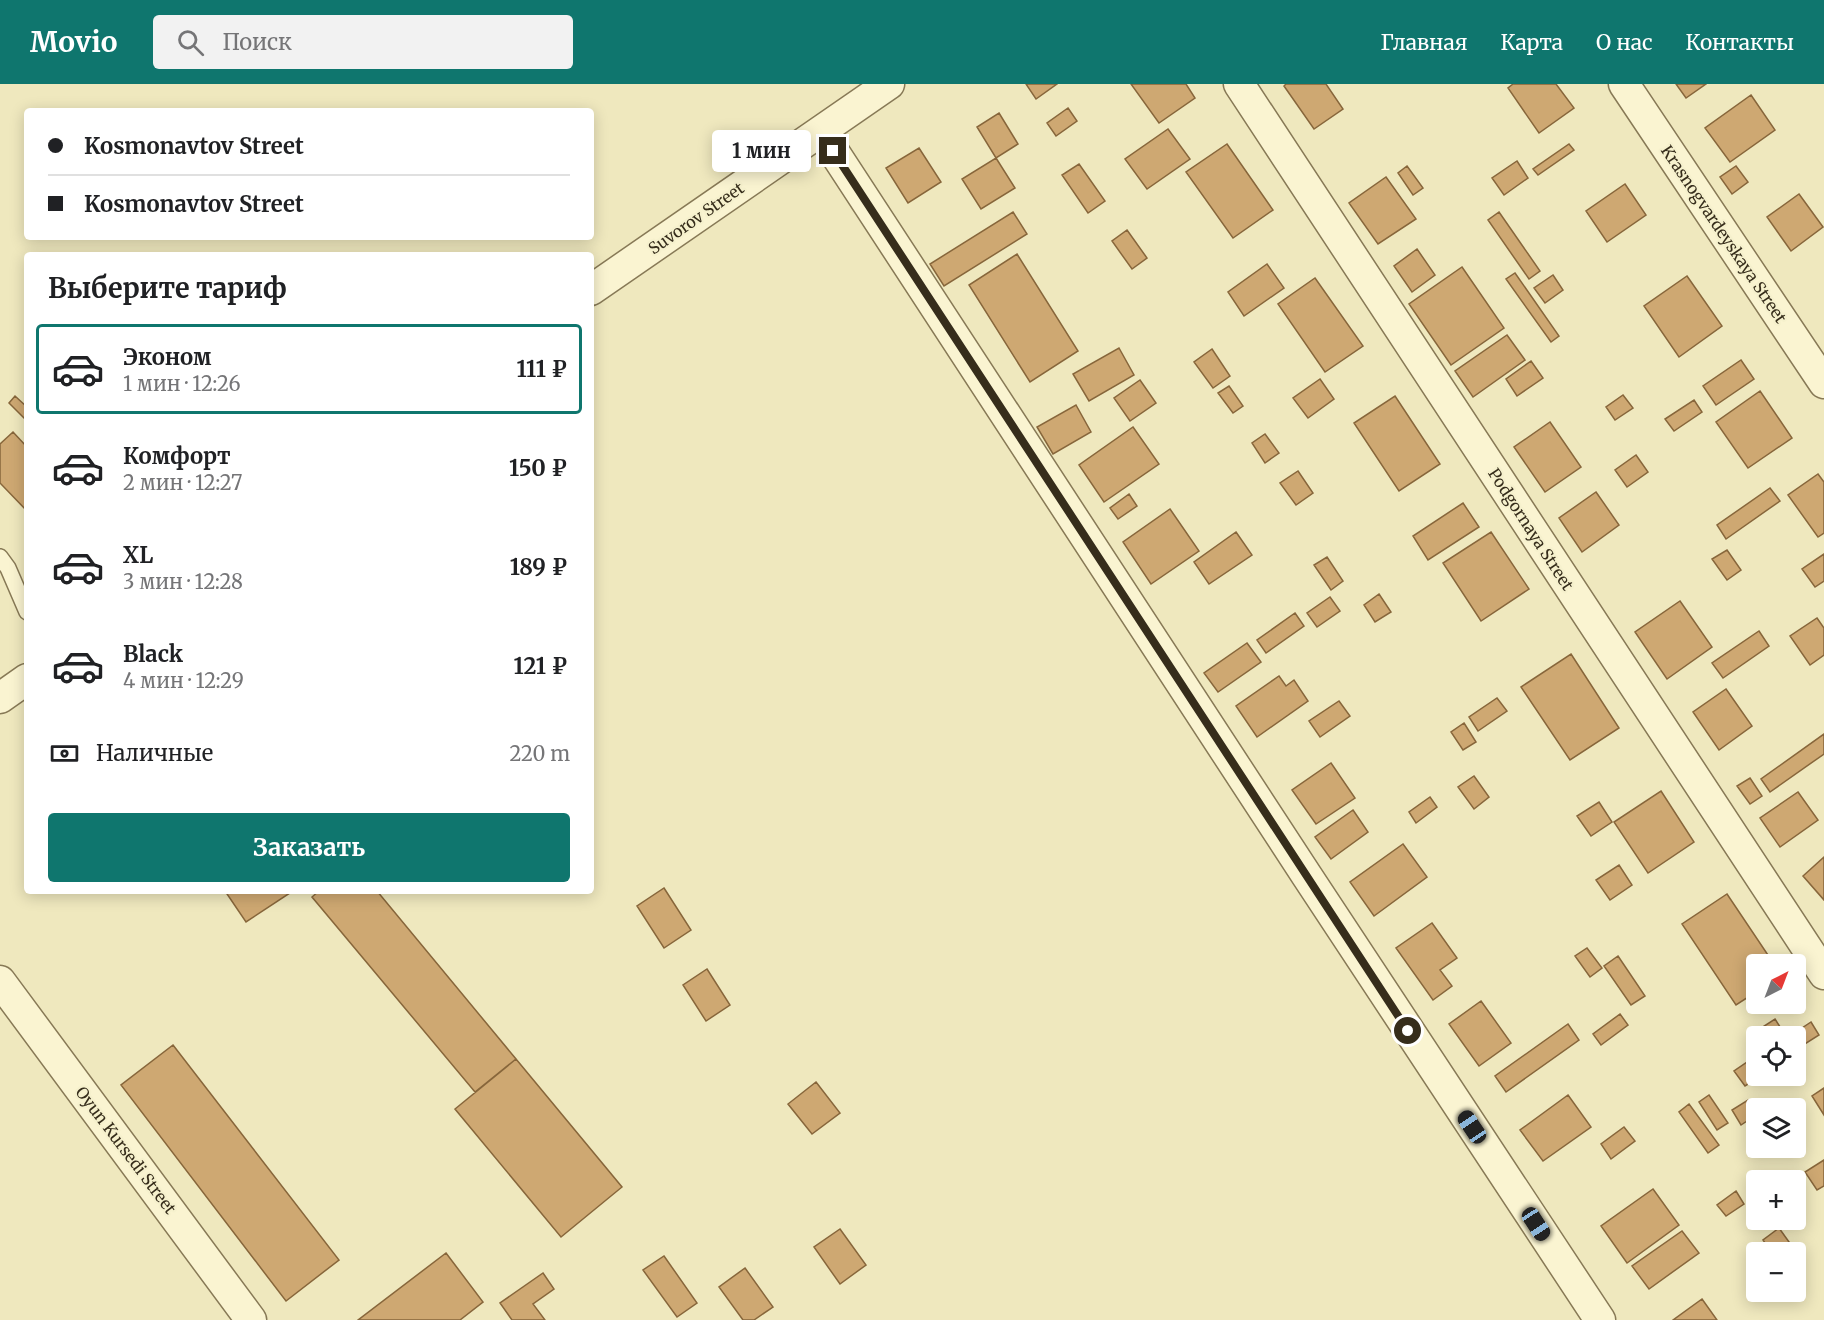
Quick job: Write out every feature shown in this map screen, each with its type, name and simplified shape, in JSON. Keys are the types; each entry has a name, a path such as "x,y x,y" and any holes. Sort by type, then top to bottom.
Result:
{"street":[{"name":"Suvorov Street","path":"594,288 889,84"},
{"name":"Podgornaya Street","path":"1239,84 1824,974"},
{"name":"Krasnogvardeyskaya Street","path":"1624,84 1824,383"},
{"path":"821,132 1294,857 1600,1320"},
{"path":"0,698 24,681"},
{"name":"Oyun Kursedi Street","path":"0,981 251,1320"}],"lane":[{"path":"0,557 8,568 24,605"}],"building":[{"path":"1026,84 1057,84 1036,99"},
{"path":"1131,84 1186,84 1195,98 1159,123"},
{"path":"1286,84 1326,84 1343,109 1314,129 1284,86"},
{"path":"1513,84 1556,84 1574,108 1539,133 1508,88"},
{"path":"1676,84 1706,84 1686,98"},
{"path":"1751,95 1775,130 1730,162 1705,128"},
{"path":"1068,108 1077,121 1056,136 1047,123"},
{"path":"999,113 1018,144 996,158 977,127"},
{"path":"1168,129 1190,159 1147,189 1125,159"},
{"path":"1227,144 1273,210 1233,238 1186,172"},
{"path":"1569,144 1574,150 1538,175 1533,169"},
{"path":"919,148 941,182 908,203 886,168"},
{"path":"996,158 1015,188 981,209 962,179"},
{"path":"1517,161 1528,178 1504,195 1492,178"},
{"path":"1079,164 1105,201 1088,213 1062,175"},
{"path":"1407,166 1423,188 1413,195 1398,173"},
{"path":"1736,166 1748,182 1732,194 1720,177"},
{"path":"1386,177 1416,219 1378,244 1349,203"},
{"path":"1625,184 1646,215 1607,242 1586,211"},
{"path":"1799,194 1823,227 1791,251 1767,217"},
{"path":"1013,212 1027,234 944,286 930,264"},
{"path":"1499,212 1540,271 1529,279 1488,220"},
{"path":"1127,230 1147,258 1132,269 1112,241"},
{"path":"1417,249 1435,275 1412,292 1394,266"},
{"path":"1017,254 1078,351 1030,382 969,285"},
{"path":"1267,264 1284,288 1244,316 1228,292"},
{"path":"1462,267 1504,328 1451,365 1409,304"},
{"path":"1515,273 1559,336 1551,342 1506,279"},
{"path":"1553,275 1563,290 1545,303 1534,288"},
{"path":"1687,276 1722,326 1679,357 1644,306"},
{"path":"1315,278 1363,346 1325,372 1278,304"},
{"path":"1507,335 1525,360 1473,397 1455,371"},
{"path":"1119,348 1134,375 1089,401 1073,374"},
{"path":"1212,349 1230,376 1213,388 1194,362"},
{"path":"1741,360 1754,379 1716,405 1703,386"},
{"path":"1531,361 1543,378 1517,396 1506,379"},
{"path":"1320,379 1334,399 1308,418 1293,398"},
{"path":"1140,380 1156,403 1130,421 1114,398"},
{"path":"1229,386 1243,406 1233,413 1218,393"},
{"path":"1760,391 1792,438 1748,468 1716,422"},
{"path":"1623,395 1633,408 1615,420 1606,407"},
{"path":"15,396 24,404 24,418 9,403"},
{"path":"1395,396 1440,464 1399,491 1354,423"},
{"path":"1694,400 1702,412 1674,431 1665,419"},
{"path":"1076,405 1091,432 1053,454 1037,427"},
{"path":"1550,422 1581,467 1545,492 1514,447"},
{"path":"1133,427 1159,464 1104,502 1079,465"},
{"path":"13,432 24,444 24,508 0,483 0,444"},
{"path":"1265,434 1279,453 1265,463 1252,443"},
{"path":"1636,455 1648,472 1627,487 1615,470"},
{"path":"1298,471 1313,493 1296,505 1280,483"},
{"path":"1818,474 1824,482 1824,533 1818,537 1788,495"},
{"path":"1770,488 1780,501 1726,539 1717,525"},
{"path":"1596,492 1619,525 1582,552 1559,518"},
{"path":"1129,494 1137,506 1118,519 1110,508"},
{"path":"1463,503 1479,527 1428,560 1413,536"},
{"path":"1170,509 1199,551 1151,584 1123,542"},
{"path":"1236,532 1252,555 1209,584 1194,562"},
{"path":"1491,532 1529,589 1481,621 1443,563"},
{"path":"1727,550 1741,570 1727,580 1712,559"},
{"path":"1824,554 1824,581 1815,587 1802,569"},
{"path":"1327,557 1343,581 1331,590 1314,565"},
{"path":"1379,594 1391,612 1375,622 1364,605"},
{"path":"1330,597 1340,611 1317,627 1307,613"},
{"path":"1680,601 1712,647 1667,679 1635,632"},
{"path":"1295,613 1304,626 1266,653 1257,640"},
{"path":"1817,618 1824,628 1824,655 1810,665 1790,636"},
{"path":"1759,631 1769,646 1723,678 1712,663"},
{"path":"1247,643 1261,662 1218,692 1204,673"},
{"path":"1571,654 1619,728 1570,760 1521,687"},
{"path":"1279,676 1286,686 1294,680 1308,701 1257,737 1236,706"},
{"path":"1726,689 1752,726 1719,750 1693,712"},
{"path":"1497,698 1507,711 1478,731 1469,717"},
{"path":"1339,701 1350,716 1320,737 1309,721"},
{"path":"1464,723 1476,742 1463,750 1451,732"},
{"path":"1824,734 1824,754 1770,792 1761,779"},
{"path":"1331,763 1355,798 1316,824 1292,790"},
{"path":"1474,776 1489,797 1474,809 1458,787"},
{"path":"1750,778 1762,796 1750,804 1737,786"},
{"path":"1661,791 1694,842 1648,873 1614,822"},
{"path":"1798,792 1818,820 1780,847 1760,818"},
{"path":"1430,797 1437,807 1416,823 1409,812"},
{"path":"1599,802 1612,822 1591,836 1577,816"},
{"path":"1353,810 1368,832 1331,859 1315,837"},
{"path":"1403,844 1427,877 1374,916 1350,882"},
{"path":"1824,857 1824,900 1803,876"},
{"path":"1619,865 1632,885 1610,900 1596,880"},
{"path":"664,888 691,930 664,948 637,906"},
{"path":"227,894 288,894 246,922"},
{"path":"316,894 379,894 516,1059 475,1092 312,897"},
{"path":"1727,894 1767,954 1746,954 1746,998 1736,1005 1682,924"},
{"path":"1432,923 1457,958 1440,970 1452,986 1433,1000 1396,948"},
{"path":"1587,948 1602,968 1590,977 1575,956"},
{"path":"1618,956 1645,996 1631,1005 1604,966"},
{"path":"707,969 730,1005 706,1021 683,985"},
{"path":"1481,1001 1511,1043 1479,1066 1449,1024"},
{"path":"1620,1014 1628,1025 1601,1045 1593,1034"},
{"path":"1775,1019 1779,1026 1764,1026"},
{"path":"1811,1022 1819,1035 1806,1043 1806,1026"},
{"path":"1568,1024 1579,1040 1506,1092 1495,1076"},
{"path":"173,1045 339,1260 286,1301 121,1085"},
{"path":"516,1059 622,1187 561,1237 455,1109"},
{"path":"1746,1063 1746,1085 1745,1086 1734,1071"},
{"path":"816,1082 840,1113 812,1134 788,1104"},
{"path":"1824,1088 1824,1115 1812,1096"},
{"path":"1568,1095 1591,1127 1543,1161 1520,1130"},
{"path":"1709,1095 1728,1123 1717,1130 1699,1102"},
{"path":"1746,1101 1746,1122 1741,1125 1732,1110"},
{"path":"1689,1104 1719,1145 1708,1153 1679,1112"},
{"path":"1624,1127 1635,1141 1611,1159 1601,1144"},
{"path":"1824,1160 1824,1186 1817,1190 1806,1171"},
{"path":"1653,1189 1679,1225 1627,1263 1601,1226"},
{"path":"1736,1191 1744,1204 1726,1216 1717,1205"},
{"path":"840,1229 866,1265 840,1284 814,1247"},
{"path":"1776,1230 1780,1230 1789,1242 1764,1242 1763,1240"},
{"path":"1682,1231 1699,1253 1649,1289 1632,1266"},
{"path":"446,1253 483,1302 460,1320 358,1320"},
{"path":"664,1256 697,1303 677,1317 643,1270"},
{"path":"745,1268 773,1307 754,1320 743,1320 719,1287"},
{"path":"543,1273 554,1289 533,1304 545,1320 512,1320 500,1303"},
{"path":"1702,1299 1717,1320 1673,1320"}],"route":[{"path":"833,151 1408,1031"}]}
